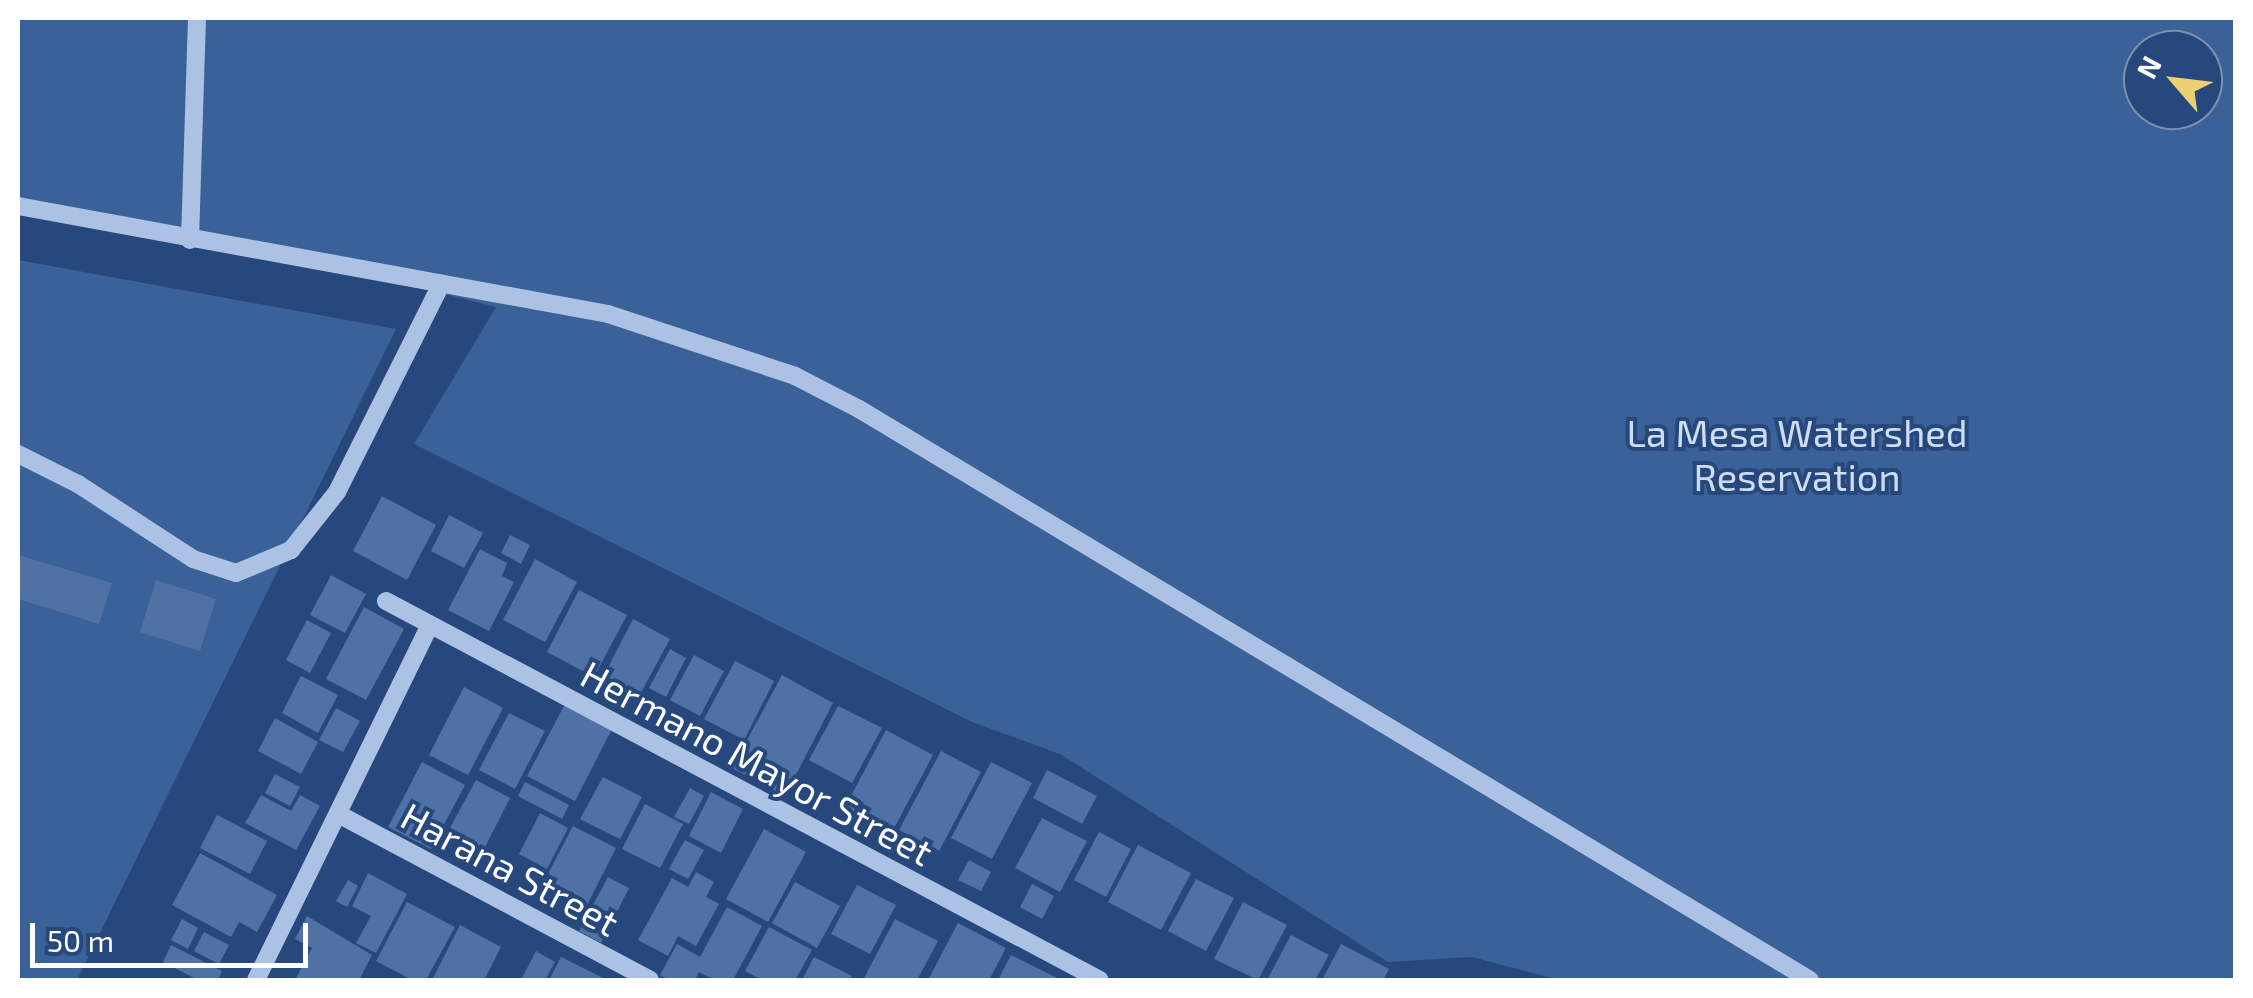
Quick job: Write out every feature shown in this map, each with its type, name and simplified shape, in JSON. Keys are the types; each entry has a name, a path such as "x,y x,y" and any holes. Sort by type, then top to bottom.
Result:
{"street":[{"path":"190,240 196,18"},
{"path":"18,206 608,314 713,346 811,384 860,409 1810,980"},
{"path":"18,454 78,484 193,559 236,574 291,550 337,492 441,284"},
{"name":"Hermano Mayor Street","path":"386,601 1100,980"},
{"path":"256,980 340,816 429,627"},
{"name":"Harana Street","path":"340,816 650,980"}],"green space":[{"name":"La Mesa Watershed Reservation","path":"18,18 2235,18 2235,980 1559,980 1472,957 1388,962 1060,754 972,722 414,444 496,307 173,226 18,205"},
{"path":"18,260 396,329 77,980 18,980"}],"building":[{"path":"382,496 436,525 407,580 353,551"},
{"path":"449,515 483,533 464,568 431,551"},
{"path":"510,535 530,545 521,564 501,553"},
{"path":"480,549 507,563 502,576 514,582 489,631 448,610"},
{"path":"18,555 112,583 99,624 18,599"},
{"path":"535,559 577,582 545,642 503,620"},
{"path":"331,575 366,594 345,633 310,615"},
{"path":"156,580 216,599 200,651 140,632"},
{"path":"579,590 627,615 594,677 547,652"},
{"path":"364,607 404,629 366,700 326,679"},
{"path":"633,619 670,639 638,698 602,679"},
{"path":"307,620 331,633 310,673 286,660"},
{"path":"670,649 686,658 666,697 649,688"},
{"path":"694,655 724,671 700,716 670,700"},
{"path":"735,661 774,681 744,740 704,719"},
{"path":"782,675 833,703 785,796 732,768"},
{"path":"301,676 338,695 318,733 282,713"},
{"path":"464,687 503,708 468,775 429,755"},
{"path":"565,704 612,729 575,801 527,776"},
{"path":"838,706 882,728 852,783 809,760"},
{"path":"336,708 360,721 343,752 319,740"},
{"path":"509,713 545,731 515,789 479,770"},
{"path":"275,718 318,742 301,774 258,751"},
{"path":"886,730 933,755 891,834 844,809"},
{"path":"941,751 981,772 939,851 899,830"},
{"path":"422,762 465,785 431,849 388,827"},
{"path":"991,762 1032,783 992,859 951,838"},
{"path":"1047,770 1097,796 1082,824 1033,798"},
{"path":"275,774 300,787 290,806 265,793"},
{"path":"603,777 642,797 620,839 580,819"},
{"path":"476,780 510,798 481,855 445,837"},
{"path":"525,782 569,805 562,819 518,796"},
{"path":"690,788 704,796 689,824 674,817"},
{"path":"711,792 743,809 721,853 689,836"},
{"path":"261,795 291,811 300,795 320,806 296,850 245,823"},
{"path":"645,804 683,824 660,868 622,849"},
{"path":"540,813 568,828 547,869 519,854"},
{"path":"217,815 267,841 250,874 200,848"},
{"path":"1042,818 1087,841 1060,892 1015,868"},
{"path":"573,826 616,848 585,909 541,887"},
{"path":"764,829 806,852 768,922 726,899"},
{"path":"1099,832 1131,849 1106,897 1074,880"},
{"path":"685,840 704,850 688,879 669,869"},
{"path":"1138,845 1191,873 1161,930 1108,902"},
{"path":"200,853 277,895 257,932 239,922 231,937 172,905"},
{"path":"969,860 991,872 981,891 958,880"},
{"path":"696,872 714,882 706,897 719,904 696,946 678,936 668,956 638,940 672,878 688,887"},
{"path":"368,873 407,894 376,953 356,943 371,916 352,906"},
{"path":"608,877 629,888 601,943 579,931"},
{"path":"1196,879 1234,898 1206,951 1168,931"},
{"path":"348,880 358,886 347,907 336,901"},
{"path":"795,882 840,906 817,948 772,923"},
{"path":"1032,884 1054,896 1042,919 1020,907"},
{"path":"857,885 896,905 870,954 831,934"},
{"path":"407,902 455,927 426,980 412,980 376,961"},
{"path":"1243,902 1287,925 1258,980 1214,959"},
{"path":"727,907 762,926 733,980 715,980 699,972 695,980 669,980 660,975 677,944 700,957"},
{"path":"307,916 372,955 359,980 295,980 312,948 295,939"},
{"path":"182,919 198,928 188,949 171,940"},
{"path":"895,919 938,941 917,980 863,980"},
{"path":"958,923 1006,948 989,980 928,980"},
{"path":"460,925 501,947 484,980 432,980"},
{"path":"769,927 812,950 795,980 762,980 745,971"},
{"path":"204,932 229,945 219,964 194,951"},
{"path":"1291,935 1329,955 1315,980 1267,980"},
{"path":"1341,944 1389,969 1383,980 1322,980"},
{"path":"171,945 222,971 218,980 198,980 163,962"},
{"path":"536,951 555,962 545,980 521,980"},
{"path":"1011,955 1061,980 998,980"},
{"path":"561,957 607,980 549,980"},
{"path":"814,957 852,976 849,980 802,980"}]}
